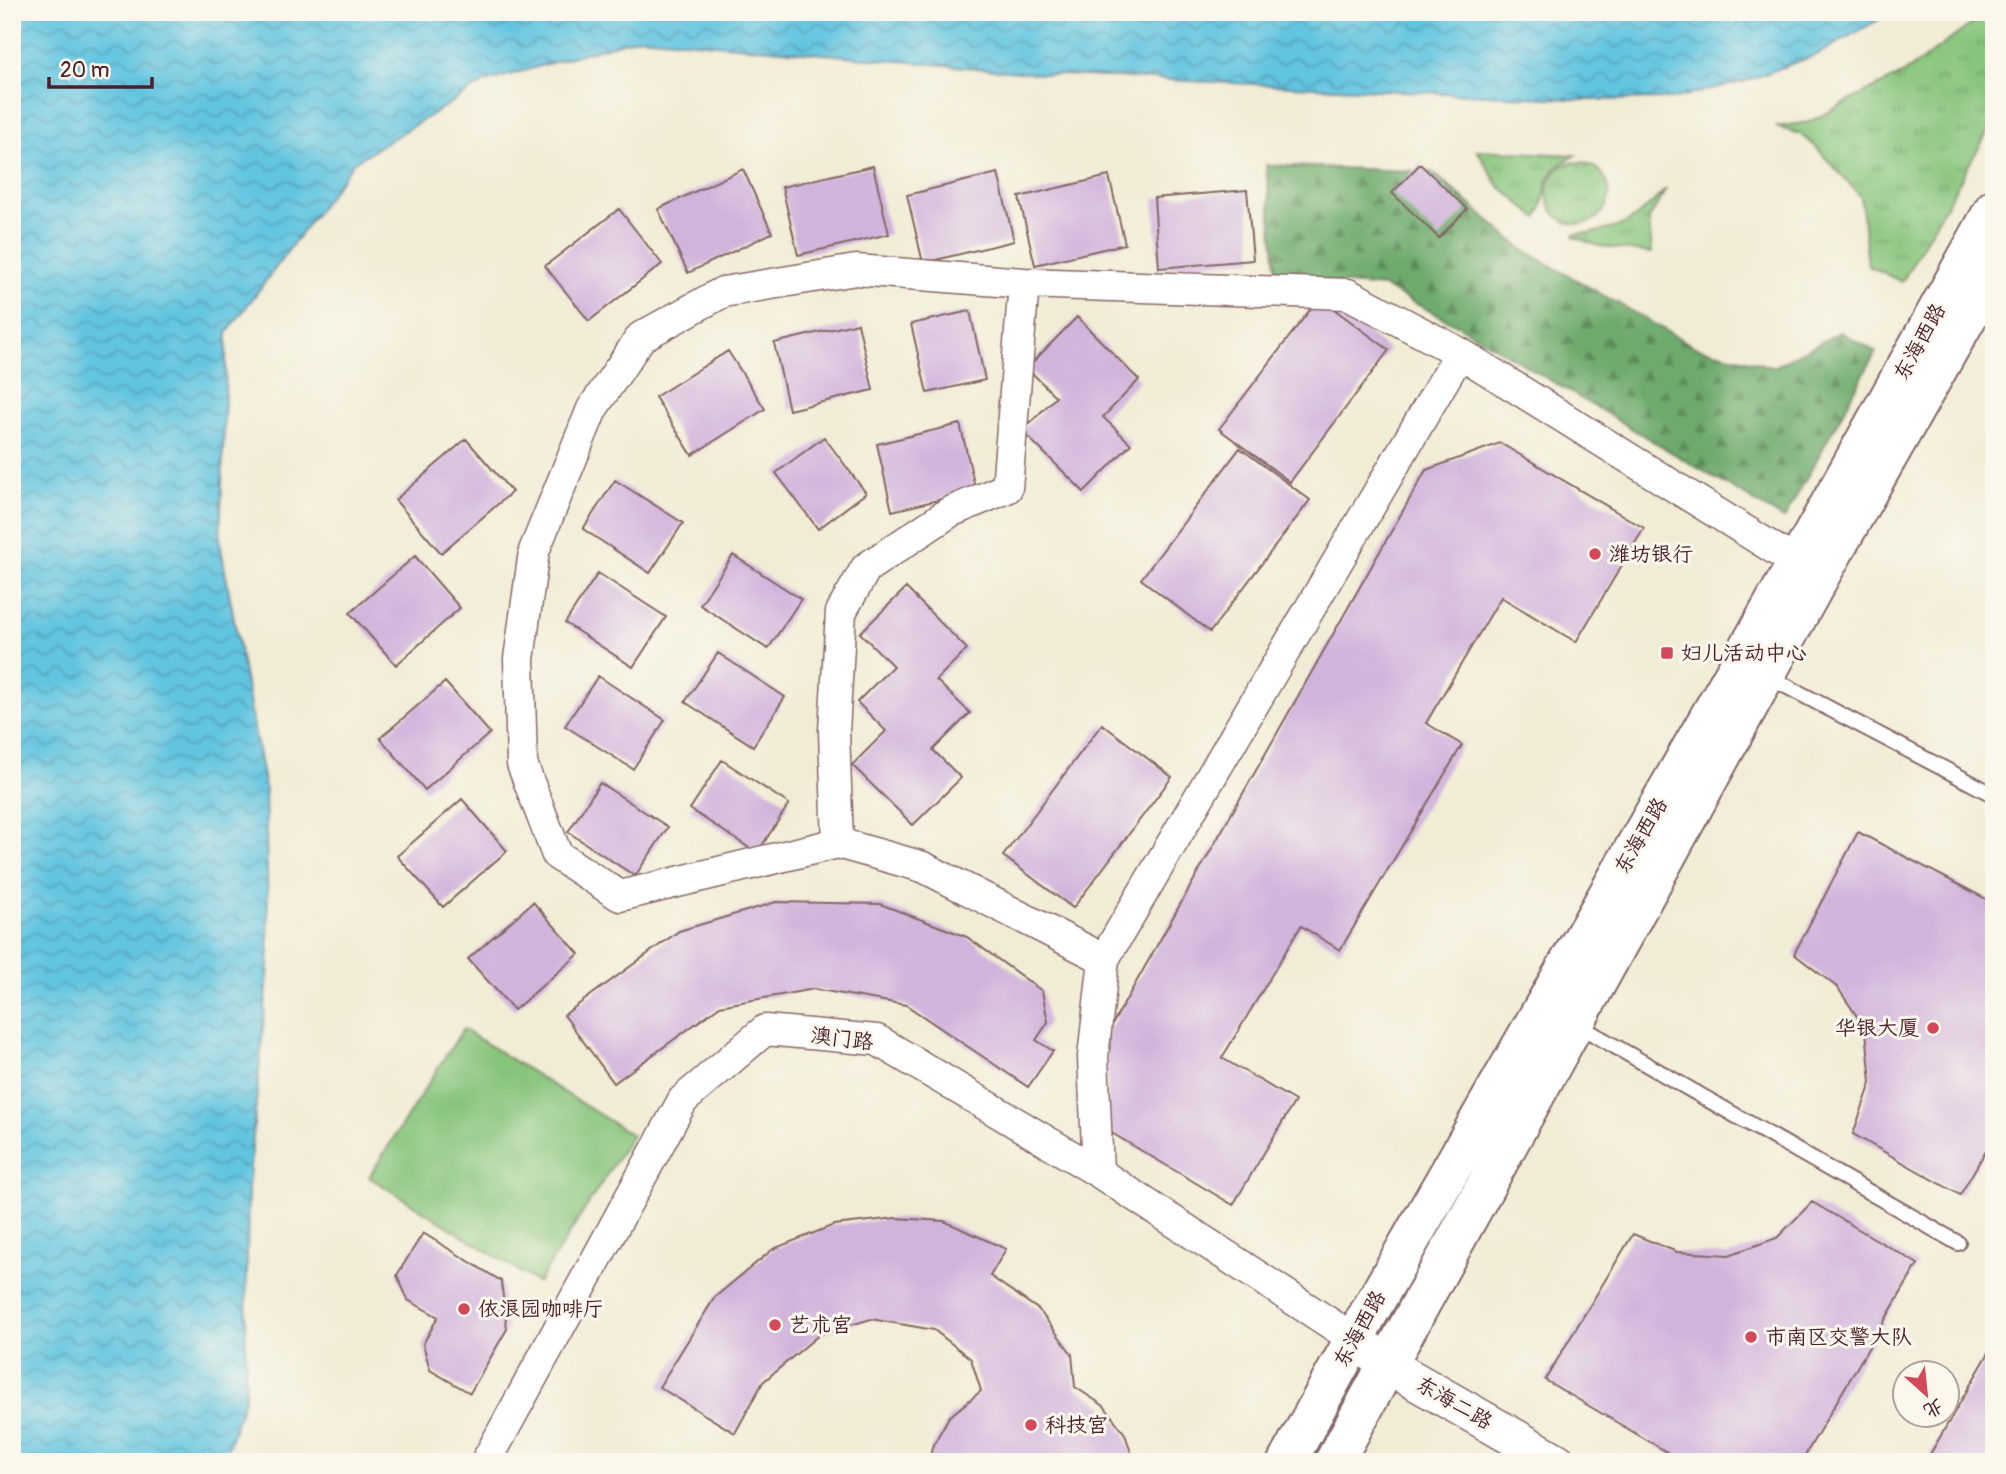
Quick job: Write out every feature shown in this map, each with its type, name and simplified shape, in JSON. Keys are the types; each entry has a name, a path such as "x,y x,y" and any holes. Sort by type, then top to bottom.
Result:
{"main road":[{"name":"东海西路","path":"1287,1462 1354,1339 1797,564 1994,209"},
{"name":"东海西路","path":"1334,1462 1766,675 1994,270"}],"street":[{"path":"1104,959 923,867 838,843 620,895 557,855 522,764 519,659 534,551 592,409 642,337 723,292 856,270 1024,284 1348,294 1461,353 1797,564"},
{"path":"838,843 834,731 841,612 866,568 950,512 1007,488 1024,284"},
{"path":"1098,1172 1093,1057 1104,959 1461,353"},
{"name":"澳门路","path":"486,1462 683,1100 765,1030 877,1040 1098,1172 1354,1339"},
{"name":"东海二路","path":"1354,1339 1387,1365 1557,1462"}],"lane":[{"path":"1766,675 1994,795"},
{"path":"1575,1024 1958,1243"}],"green space":[{"path":"1988,12 1994,13 1994,121 1902,282 1868,266 1861,197 1815,146 1800,134 1776,127 1809,122 1904,73"},
{"path":"1477,150 1576,155 1553,171 1537,218 1498,185"},
{"path":"1572,162 1584,162 1600,171 1607,181 1607,205 1600,215 1584,224 1572,224 1561,219 1552,210 1547,199 1547,187 1552,176 1561,167"},
{"path":"1266,165 1432,172 1522,249 1695,347 1774,367 1840,332 1876,352 1784,519 1459,326 1384,287 1277,278"},
{"path":"1666,189 1649,219 1652,253 1599,246 1574,237 1574,234 1604,230 1625,223 1644,210"},
{"path":"463,1029 632,1135 538,1283 369,1177"}],"water":[{"path":"12,12 1892,12 1818,54 1746,81 1671,99 1590,100 1041,74 640,37 485,82 354,162 227,333 220,543 265,788 269,965 248,1188 245,1397 223,1462 12,1462"}],"building":[{"path":"1420,164 1467,209 1439,238 1392,193"},
{"path":"873,166 889,234 798,255 782,187"},
{"path":"743,169 772,233 688,273 658,209"},
{"path":"998,173 1014,241 923,263 907,195"},
{"path":"1109,176 1125,244 1035,265 1019,197"},
{"path":"1247,190 1253,260 1159,268 1154,198"},
{"path":"619,209 662,264 589,321 545,266"},
{"path":"1319,298 1389,350 1290,482 1219,429"},
{"path":"970,311 985,380 927,393 911,324"},
{"path":"1077,317 1139,380 1103,417 1131,444 1084,492 1022,431 1056,397 1027,368"},
{"path":"858,323 873,390 789,410 774,343"},
{"path":"728,351 765,409 692,455 655,397"},
{"path":"960,424 976,491 892,511 877,444"},
{"path":"824,437 866,493 818,529 776,473"},
{"path":"466,439 512,492 441,553 395,500"},
{"path":"1500,443 1644,528 1576,642 1501,597 1426,723 1462,745 1340,950 1301,926 1222,1058 1295,1101 1233,1205 1110,1132 1104,1039 1426,470"},
{"path":"1240,448 1310,500 1210,632 1141,579"},
{"path":"615,480 683,523 650,573 583,529"},
{"path":"733,555 801,599 768,649 700,605"},
{"path":"415,556 460,608 396,665 350,613"},
{"path":"598,573 666,617 633,667 565,623"},
{"path":"906,588 967,649 936,680 970,713 933,750 961,778 913,825 852,765 886,731 857,702 893,666 860,633"},
{"path":"718,653 785,697 753,746 685,702"},
{"path":"598,676 665,720 633,769 565,726"},
{"path":"445,682 490,733 425,790 380,738"},
{"path":"1102,724 1172,777 1073,908 1003,856"},
{"path":"722,760 789,804 757,853 690,809"},
{"path":"600,783 668,827 635,876 568,832"},
{"path":"462,799 507,851 443,907 397,856"},
{"path":"1858,832 1994,903 1994,1137 1960,1195 1853,1134 1871,1083 1866,1030 1838,988 1794,954"},
{"path":"533,902 579,954 514,1010 468,959"},
{"path":"776,902 880,904 967,937 1042,991 1048,1022 1036,1040 1053,1051 1028,1087 906,1005 814,989 720,1006 614,1083 564,1015 679,931"},
{"path":"1812,1202 1918,1264 1801,1462 1684,1462 1545,1380 1633,1234 1677,1252 1729,1255 1777,1238"},
{"name":"艺术宫","path":"896,1218 944,1221 1006,1249 990,1276 1039,1310 1072,1354 1075,1387 1104,1406 1125,1434 1134,1462 929,1462 932,1447 949,1417 981,1391 971,1359 934,1330 871,1319 820,1334 763,1382 735,1433 659,1387 715,1297 773,1249 834,1225"},
{"name":"依浪园咖啡厅","path":"423,1233 501,1281 507,1329 470,1393 430,1370 423,1344 438,1317 408,1300 397,1275"},
{"path":"1994,1344 1994,1462 1934,1462 1929,1456 1945,1428 1960,1428 1960,1403"}],"place":[{"name":"潍坊银行","path":"1595,554"},
{"name":"妇儿活动中心","path":"1667,653"},
{"name":"华银大厦","path":"1933,1028"},
{"name":"依浪园咖啡厅","path":"464,1309"},
{"name":"艺术宫","path":"775,1325"},
{"name":"市南区交警大队","path":"1751,1337"},
{"name":"科技宫","path":"1031,1425"}]}
